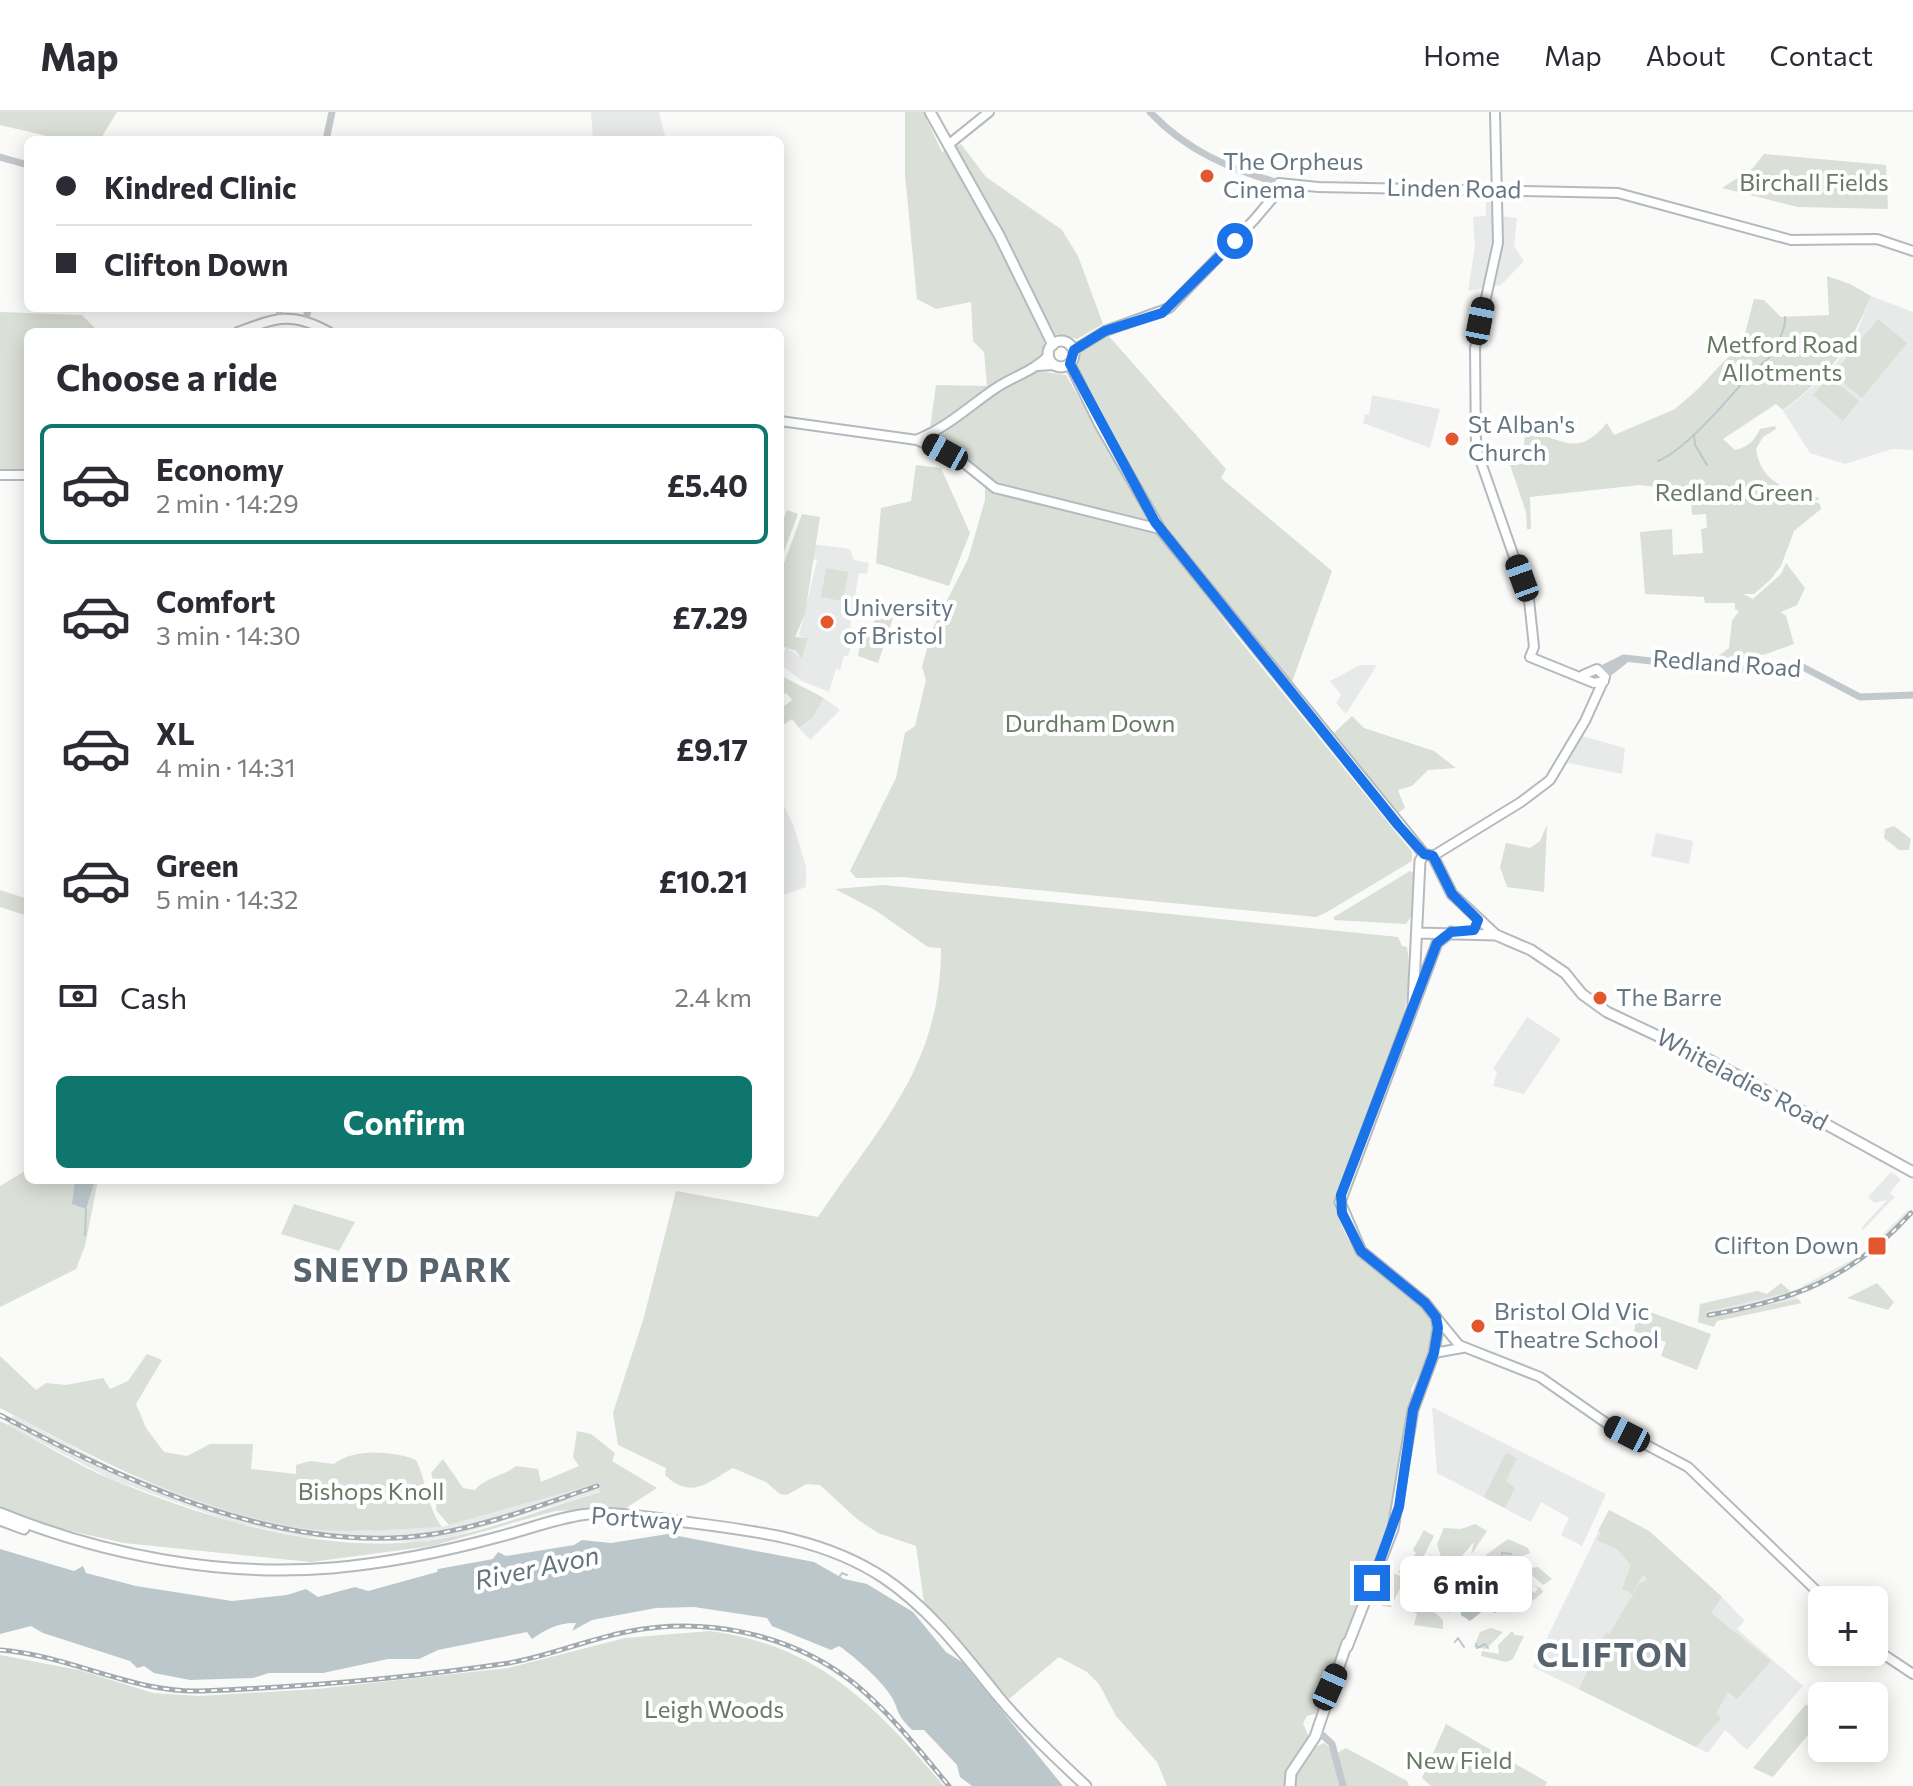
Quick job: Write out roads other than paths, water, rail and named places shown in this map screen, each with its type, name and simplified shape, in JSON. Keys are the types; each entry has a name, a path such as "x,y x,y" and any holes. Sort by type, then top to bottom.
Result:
{"main road":[{"path":"930,112 1036,307 1053,347 1054,365"},
{"path":"945,139 989,112"},
{"path":"1413,1005 1422,884 1420,861 1521,802 1554,775 1598,696 1598,678 1578,676 1530,657 1534,647 1529,600 1476,448 1475,348 1498,243 1495,112"},
{"path":"1053,347 1072,348 1169,308 1254,220 1276,194 1279,183"},
{"name":"Linden Road","path":"1279,183 1629,195 1791,240 1877,239 1913,251"},
{"path":"247,328 280,313 321,328"},
{"path":"917,440 951,423 996,388 1037,366 1053,347"},
{"path":"1072,348 1068,365 1154,526 1428,855 1452,894 1496,935"},
{"path":"1037,366 1068,365"},
{"path":"784,422 917,440 959,459 995,488 1154,526"},
{"path":"0,475 24,475"},
{"path":"1422,884 1428,875 1441,877"},
{"path":"1469,933 1476,928 1478,920"},
{"path":"1451,932 1437,943 1340,1202 1361,1251 1425,1303 1459,1345 1540,1377 1609,1425 1678,1459 1811,1586"},
{"name":"Whiteladies Road","path":"1418,933 1496,935 1545,958 1607,1012 1711,1061 1913,1172"},
{"path":"1290,1786 1291,1773 1319,1735 1347,1647 1393,1529 1413,1410 1434,1353 1436,1317"},
{"path":"1434,1353 1451,1348 1466,1349"},
{"name":"Portway","path":"0,1513 51,1534"},
{"name":"Portway","path":"0,1520 175,1561 273,1569 328,1568 416,1557 540,1523 594,1513 774,1534 850,1560 885,1579 921,1608 970,1660 1019,1721 1086,1786"},
{"path":"1888,1657 1913,1674"}],"street":[{"path":"327,136 332,112"},
{"path":"1150,112 1181,140 1217,162 1279,183"},
{"path":"0,157 24,164"},
{"path":"305,320 308,312"},
{"name":"Redland Road","path":"1598,678 1630,658 1734,670 1799,665 1860,697 1913,695"},
{"path":"1319,1735 1334,1750 1343,1786"}],"water":[{"path":"74,1184 94,1184 86,1209 72,1204"},
{"name":"River Avon","path":"668,1534 814,1562 844,1579 867,1584 913,1612 946,1652 962,1662 1063,1786 972,1786 960,1777 957,1765 924,1730 909,1727 880,1682 839,1646 831,1650 772,1626 767,1618 694,1607 656,1608 592,1620 572,1631 576,1623 564,1624 532,1639 527,1632 438,1650 419,1659 388,1659 323,1673 269,1673 253,1678 190,1680 154,1673 144,1666 137,1668 130,1661 43,1633 31,1626 0,1634 0,1549 74,1571 83,1566 86,1573 136,1586 232,1601 287,1595 306,1589 318,1597 355,1587 368,1591 437,1572 438,1569 493,1559 498,1552 506,1556 574,1545 582,1540 611,1543"},
{"path":"1496,1573 1501,1573 1504,1584 1498,1597 1502,1603 1495,1610 1496,1613 1484,1610 1470,1621 1461,1615 1461,1606 1469,1593"}],"waterway":[{"path":"1658,461 1682,446 1768,358 1783,331 1785,317"},
{"path":"1694,434 1695,445 1707,465"},
{"path":"85,1235 86,1209"},
{"path":"1501,1561 1502,1553 1511,1554"},
{"path":"840,1576 842,1573 847,1575"},
{"path":"1455,1642 1458,1638 1464,1647"},
{"path":"1476,1644 1477,1648 1485,1644 1488,1648"}],"railway":[{"path":"1709,1315 1768,1302 1819,1283 1866,1255 1911,1213"},
{"path":"0,1415 154,1489 209,1509 322,1535 378,1538 434,1534 496,1520 597,1486"},
{"path":"0,1650 26,1653 150,1686 201,1691 433,1673 524,1660 626,1632 686,1626 716,1628 775,1641 830,1666 880,1707 949,1786"}],"place":[{"name":"The Orpheus Cinema","path":"1207,176"},
{"name":"St Alban's Church","path":"1452,439"},
{"name":"University of Bristol","path":"827,622"},
{"name":"The Barre","path":"1600,998"},
{"name":"Clifton Down","path":"1877,1246"},
{"name":"Bristol Old Vic Theatre School","path":"1478,1326"}],"district":[{"name":"SNEYD PARK","path":"403,1271"},
{"name":"CLIFTON","path":"1613,1656"}],"park label":[{"name":"Birchall Fields","path":"1814,183"},
{"name":"Metford Road Allotments","path":"1782,359"},
{"name":"Redland Green","path":"1734,493"},
{"name":"Durdham Down","path":"1090,724"},
{"name":"Bishops Knoll","path":"371,1492"},
{"name":"Leigh Woods","path":"714,1710"},
{"name":"New Field","path":"1459,1761"}]}
